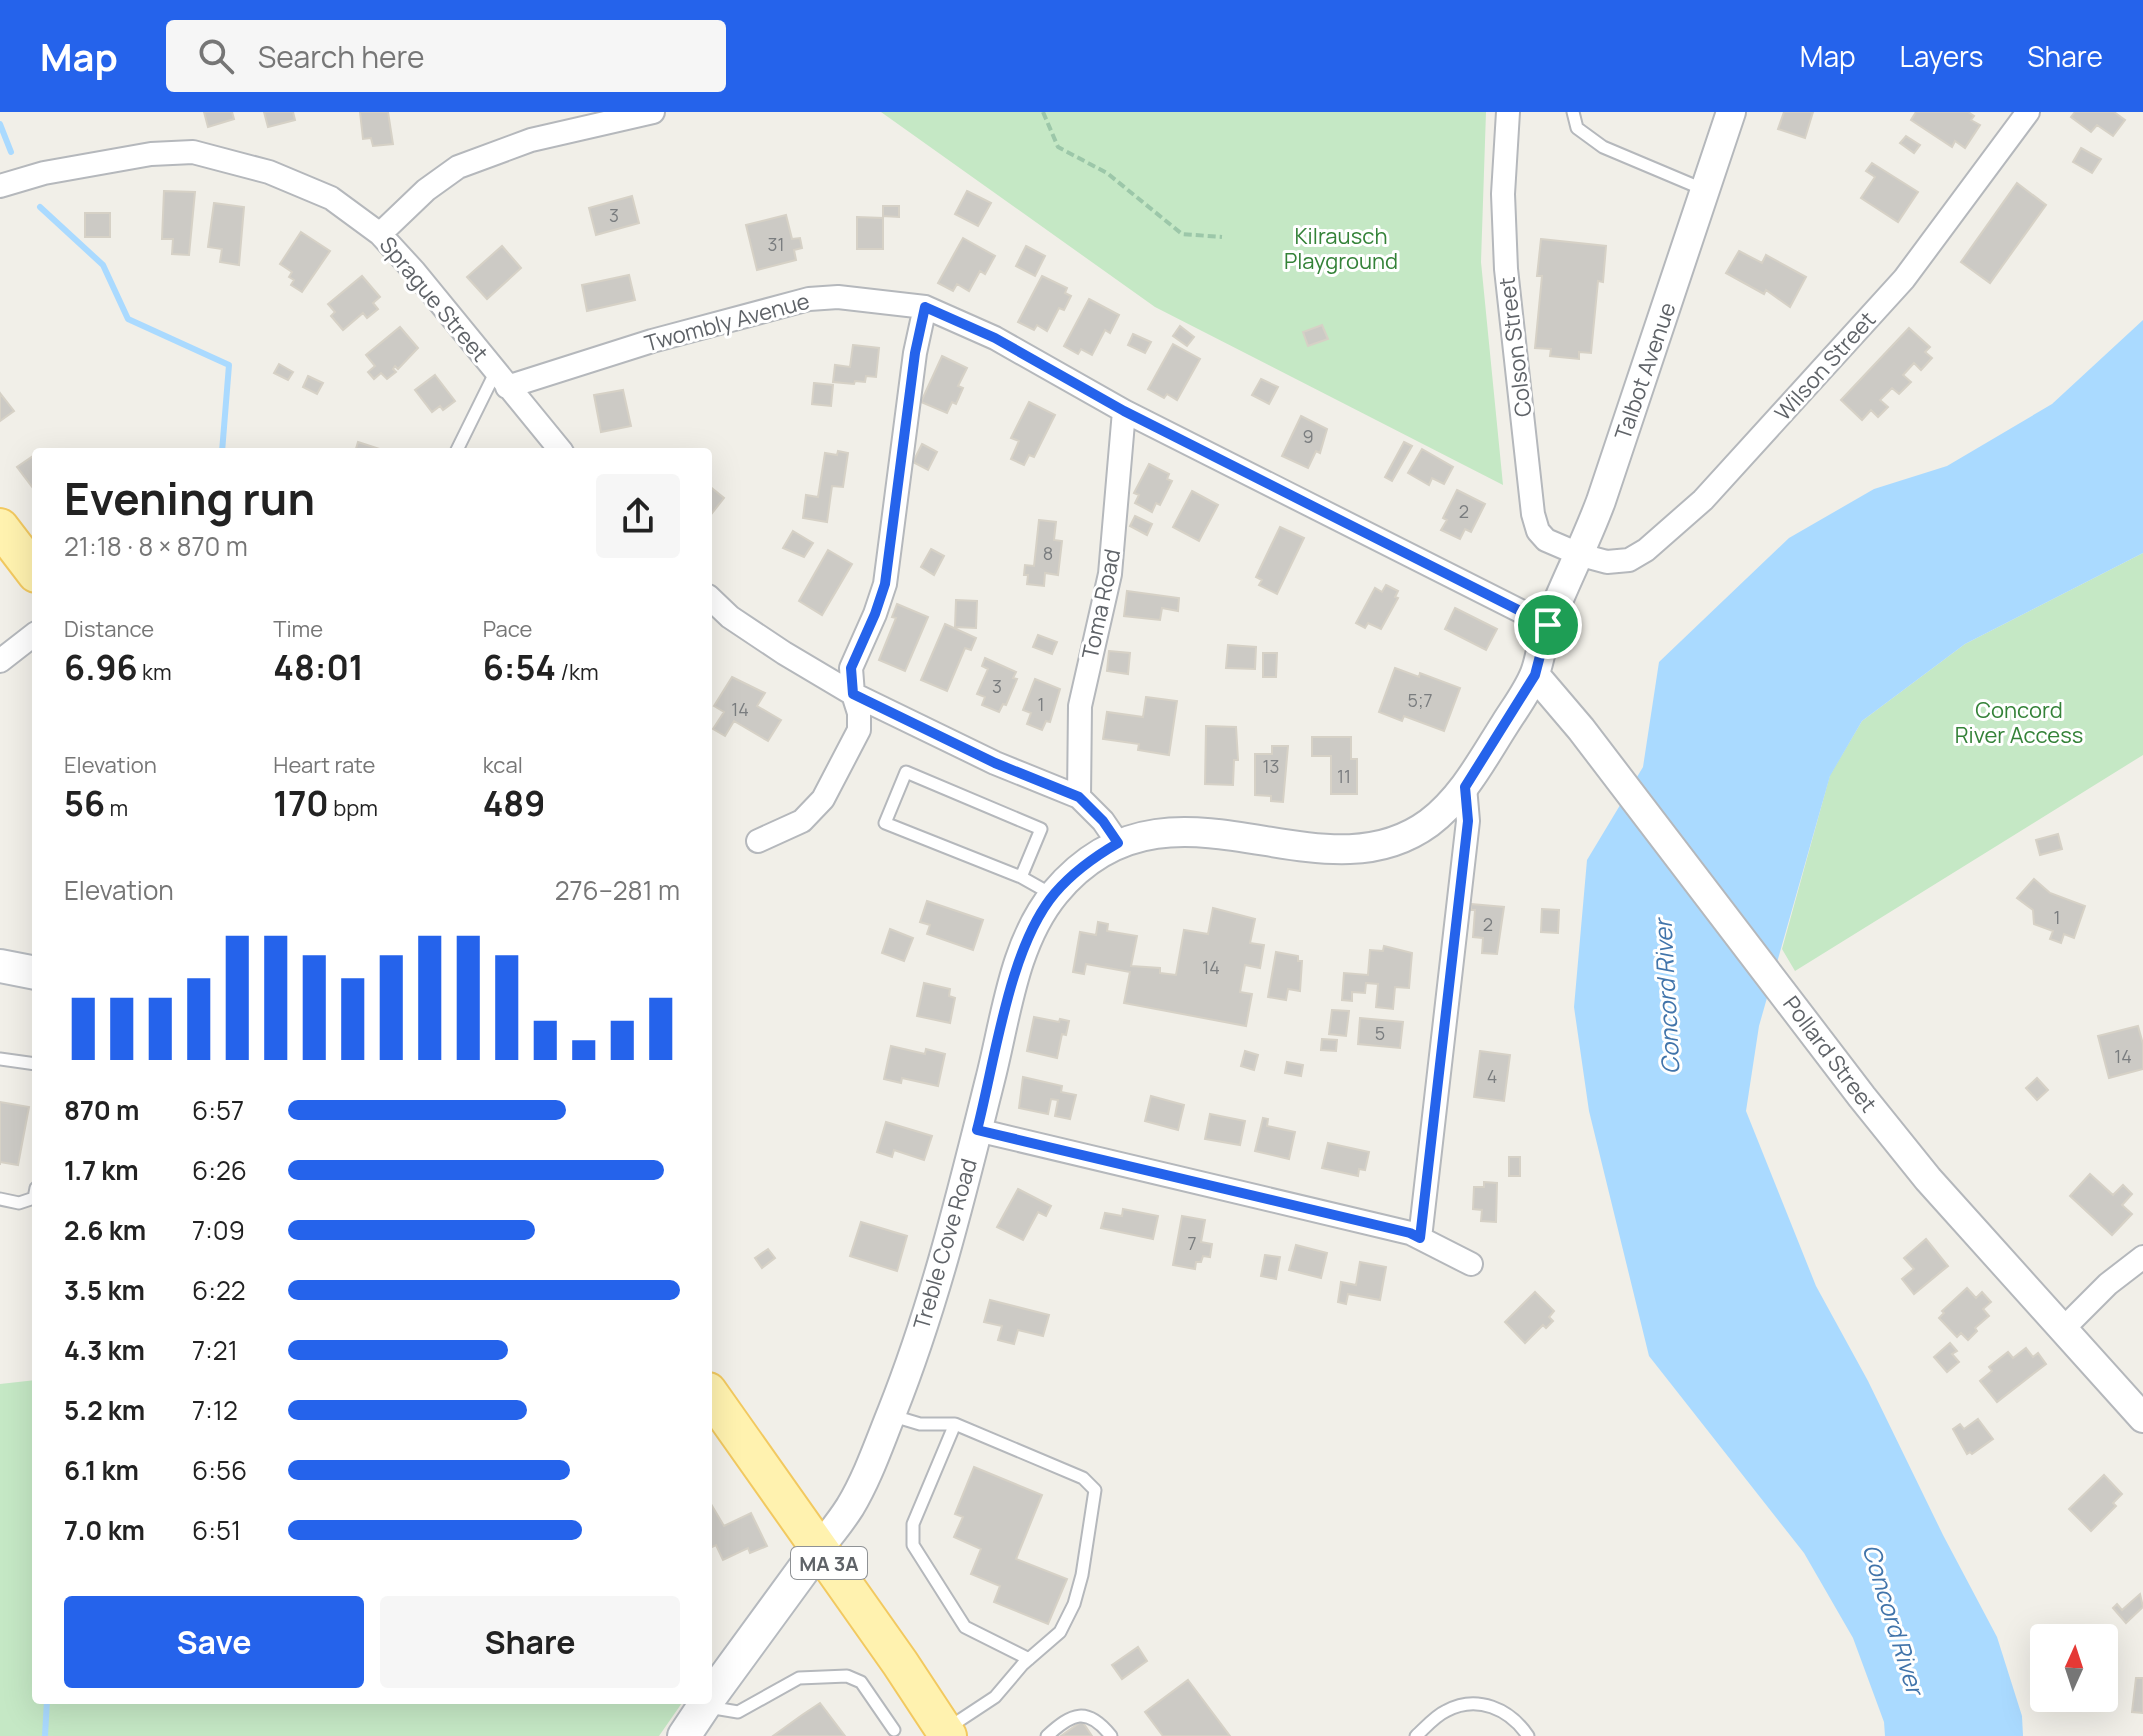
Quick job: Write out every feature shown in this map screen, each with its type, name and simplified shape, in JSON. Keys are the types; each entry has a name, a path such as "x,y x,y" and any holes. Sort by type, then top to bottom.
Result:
{"main road":[{"path":"0,527 32,569"},
{"path":"0,966 32,972"},
{"name":"MA 3A","path":"712,1397 946,1733"},
{"name":"Treble Cove Road","path":"712,1694 819,1548"},
{"name":"Treble Cove Road","path":"684,1736 705,1704"}],"street":[{"path":"380,234 426,190 458,167 531,140 653,112"},
{"name":"Colson Street","path":"1508,112 1503,194 1506,269 1533,514 1538,531 1546,540 1581,555"},
{"name":"Talbot Avenue","path":"1548,625 1581,555 1731,112"},
{"name":"Wilson Street","path":"1581,555 1607,562 1629,560 1646,550 1703,500 1904,279 2028,112"},
{"name":"Sprague Street","path":"0,186 44,173 151,154 193,152 269,172 331,198 380,234 414,271 559,448"},
{"name":"Twombly Avenue","path":"501,380 809,299 838,297 925,307 995,338 1124,411 1548,625"},
{"path":"758,841 802,821 823,799 859,730 851,668 885,584 915,353 925,307"},
{"name":"Toma Road","path":"1079,797 1080,706 1110,574 1124,411"},
{"path":"712,600 730,617 853,694 995,763 1079,797 1103,821 1118,843"},
{"path":"1535,675 1548,625"},
{"path":"0,661 32,636"},
{"name":"Pollard Street","path":"1535,675 1581,729 1928,1179 2143,1418"},
{"name":"Treble Cove Road","path":"819,1548 849,1508 866,1476 935,1292 1004,1012 1023,950 1053,895 1080,868 1118,843 1187,830 1315,847 1363,848 1397,839 1425,825 1465,787 1535,675"},
{"path":"1420,1238 1468,821 1465,787"},
{"path":"977,1130 1394,1229 1420,1238 1471,1264"},
{"path":"2062,1330 2108,1284 2143,1257"}],"lane":[{"path":"1573,112 1577,128 1603,147 1705,190"},
{"path":"458,448 501,380"},
{"path":"1021,877 1041,829 906,772 885,823 1021,877 1053,895"},
{"path":"0,1059 32,1063"},
{"path":"0,1199 19,1203 32,1199"},
{"path":"890,1415 920,1424 955,1424 1091,1484 1096,1498 1082,1575 1074,1604 1060,1632 1029,1659 995,1697 946,1733"},
{"path":"955,1424 913,1524 913,1545 965,1627 1029,1659"},
{"path":"712,1704 738,1712 799,1678 847,1676 861,1682 894,1730"},
{"path":"1416,1736 1446,1711 1472,1704 1497,1706 1518,1720 1528,1736"},
{"path":"1047,1736 1067,1718 1081,1716 1099,1722 1111,1736"}],"path":[{"path":"1043,112 1058,147 1107,173 1182,234 1222,237"}],"green space":[{"name":"Kilrausch Playground","path":"881,112 1486,112 1481,262 1503,485 1155,307"},
{"name":"Concord River Access","path":"2143,553 2143,755 1795,971 1782,949 1830,775 1862,721 1965,644"},
{"path":"32,1380 32,1704 681,1704 659,1736 0,1736 0,1384"}],"water":[{"name":"Concord River","path":"2143,320 2143,553 1965,644 1862,721 1830,776 1759,1026 1746,1111 1816,1286 1868,1381 1997,1637 2022,1716 2023,1736 1885,1736 1884,1722 1853,1638 1804,1553 1649,1356 1589,1111 1574,1007 1587,860 1643,767 1659,662 1789,538 1874,489 1947,466 2052,404"}],"building":[{"path":"204,112 232,112 234,119 208,127"},
{"path":"264,112 293,112 295,120 268,127"},
{"path":"360,112 388,112 393,144 373,146 371,138 363,139"},
{"path":"1784,112 1813,112 1805,138 1778,129"},
{"path":"1916,112 1968,112 1974,116 1971,120 1980,125 1965,148 1955,141 1952,147 1911,120"},
{"path":"2075,112 2114,112 2125,120 2113,136 2097,125 2091,132 2071,117"},
{"path":"1906,136 1920,145 1914,153 1900,143"},
{"path":"2081,148 2101,159 2092,173 2073,162"},
{"path":"1872,163 1918,192 1898,222 1861,198 1875,177 1866,171"},
{"path":"2017,183 2046,205 1990,283 1961,262"},
{"path":"164,191 195,192 189,255 172,254 173,239 162,239"},
{"path":"967,191 991,203 978,226 955,214"},
{"path":"632,196 639,223 596,235 589,208"},
{"path":"214,203 244,207 239,265 220,262 222,249 208,247"},
{"path":"883,206 899,206 899,217 883,216"},
{"path":"85,213 110,213 110,237 85,237"},
{"path":"786,215 792,239 800,238 802,248 794,250 796,260 757,270 746,225"},
{"path":"857,217 883,218 883,249 857,249"},
{"path":"301,232 330,251 302,292 291,285 294,280 289,277 292,272 280,264"},
{"path":"963,238 995,256 985,274 980,271 969,291 957,284 953,291 938,283"},
{"path":"1541,239 1606,246 1603,282 1598,281 1591,353 1579,352 1579,359 1550,356 1551,349 1535,348 1542,276 1537,276"},
{"path":"502,246 521,268 487,299 467,277"},
{"path":"1026,246 1045,256 1035,276 1016,266"},
{"path":"1739,251 1762,263 1766,255 1806,277 1790,307 1766,290 1764,294 1726,273"},
{"path":"629,275 635,300 587,311 582,285"},
{"path":"362,276 380,297 373,303 378,309 367,318 363,313 343,330 331,316 335,312 328,304"},
{"path":"1042,276 1067,288 1065,293 1071,296 1064,310 1059,308 1047,331 1037,325 1034,330 1018,322"},
{"path":"1089,299 1119,315 1110,333 1105,330 1092,355 1081,349 1078,354 1064,346"},
{"path":"1322,325 1328,339 1308,346 1303,332"},
{"path":"1180,326 1194,337 1187,346 1173,336"},
{"path":"400,327 418,348 398,369 395,366 393,369 396,372 387,379 381,373 374,379 368,372 375,366 366,355"},
{"path":"1909,328 1930,347 1925,352 1932,358 1921,370 1914,363 1903,375 1911,382 1899,394 1892,388 1880,400 1888,407 1878,417 1871,410 1862,420 1841,400"},
{"path":"1133,334 1151,342 1145,353 1128,345"},
{"path":"1173,344 1200,359 1177,400 1167,394 1164,398 1148,389"},
{"path":"853,345 879,348 876,377 866,376 865,382 855,381 854,384 833,382 835,365 850,367"},
{"path":"942,356 967,368 958,386 963,388 956,404 952,402 947,413 921,402"},
{"path":"279,364 293,372 288,380 274,373"},
{"path":"435,375 455,401 443,410 440,406 432,412 415,390"},
{"path":"308,376 323,383 317,394 303,387"},
{"path":"1261,379 1278,387 1269,404 1252,395"},
{"path":"814,383 833,385 831,406 812,404"},
{"path":"623,390 631,426 601,432 594,395"},
{"path":"0,393 14,411 0,421"},
{"path":"1029,402 1055,415 1034,457 1029,455 1024,465 1011,459 1019,441 1011,438"},
{"path":"1301,416 1327,429 1320,453 1316,451 1308,468 1282,456"},
{"path":"358,442 377,448 356,448"},
{"path":"1404,442 1412,446 1392,481 1385,477"},
{"path":"922,444 937,452 928,470 913,462"},
{"path":"1422,449 1453,467 1444,484 1432,478 1429,485 1408,473"},
{"path":"838,451 848,453 843,487 832,486 827,522 803,518 806,495 818,497 825,453 837,455"},
{"path":"32,457 32,487 17,467"},
{"path":"1149,464 1169,474 1167,479 1172,481 1160,505 1156,503 1152,512 1135,503 1139,495 1134,493"},
{"path":"712,488 724,498 712,513"},
{"path":"1457,490 1485,504 1471,532 1465,529 1460,539 1441,530 1447,520 1443,518"},
{"path":"1192,491 1218,505 1199,541 1173,527"},
{"path":"1135,516 1152,524 1147,535 1130,526"},
{"path":"1039,520 1056,522 1054,540 1062,541 1058,575 1045,573 1044,586 1027,584 1028,575 1024,575 1025,565 1034,566"},
{"path":"1280,527 1304,538 1277,594 1259,585 1262,580 1256,577"},
{"path":"793,531 813,543 804,557 783,548"},
{"path":"931,549 944,556 934,575 921,567"},
{"path":"828,550 852,564 822,615 799,601"},
{"path":"1386,585 1398,591 1395,597 1398,598 1381,629 1368,623 1365,628 1356,623 1375,588 1382,592"},
{"path":"1127,591 1179,598 1178,611 1162,608 1160,620 1124,616"},
{"path":"956,600 977,601 976,628 955,627"},
{"path":"897,604 928,617 905,671 879,660 896,618 892,617"},
{"path":"1455,608 1497,629 1486,650 1445,629"},
{"path":"945,624 976,638 971,650 965,648 947,691 921,680"},
{"path":"1038,635 1057,642 1052,654 1033,647"},
{"path":"1228,645 1256,647 1255,669 1226,668"},
{"path":"1109,651 1130,653 1128,674 1107,671"},
{"path":"1263,653 1277,653 1276,677 1263,677"},
{"path":"985,658 1016,672 1013,678 1017,679 1006,705 1003,704 999,712 982,705 985,697 977,694 988,669 982,666"},
{"path":"1395,668 1419,677 1420,673 1460,688 1444,731 1404,716 1402,721 1379,712"},
{"path":"732,677 765,693 757,706 781,720 768,741 734,721 725,736 713,729 724,712 714,706"},
{"path":"1035,679 1060,689 1050,722 1046,721 1042,730 1027,724 1031,713 1023,710"},
{"path":"1146,697 1177,701 1169,755 1138,750 1139,744 1103,739 1107,712 1143,717"},
{"path":"1206,726 1236,727 1238,760 1234,760 1233,785 1205,784"},
{"path":"1312,737 1351,737 1351,759 1357,759 1357,794 1331,794 1331,756 1312,756"},
{"path":"1272,746 1288,746 1283,802 1271,801 1271,796 1255,795 1255,754 1272,754"},
{"path":"2058,834 2062,849 2040,855 2036,840"},
{"path":"2034,879 2050,893 2085,906 2074,938 2064,934 2061,943 2050,939 2053,931 2034,924 2033,910 2017,898"},
{"path":"927,901 983,920 973,950 927,934 930,925 920,922"},
{"path":"1471,904 1504,907 1497,954 1482,953 1483,938 1473,937 1475,910 1471,910"},
{"path":"1213,908 1255,919 1250,943 1264,945 1260,968 1245,965 1240,992 1252,994 1246,1026 1124,1003 1130,972 1086,964 1084,974 1073,972 1080,932 1096,935 1098,922 1108,924 1107,931 1137,936 1131,966 1160,968 1160,973 1176,975 1184,930 1208,934"},
{"path":"1542,909 1559,910 1558,933 1541,932"},
{"path":"890,929 913,938 904,961 882,953"},
{"path":"1384,946 1412,953 1409,988 1395,987 1393,1009 1376,1007 1378,984 1366,983 1365,993 1352,992 1352,1001 1342,1000 1344,973 1368,975 1370,950 1383,951"},
{"path":"1276,952 1298,956 1298,961 1302,961 1300,991 1288,989 1286,1000 1268,997"},
{"path":"924,983 950,989 949,996 955,998 950,1023 917,1016"},
{"path":"1332,1010 1349,1011 1346,1036 1329,1034"},
{"path":"1034,1017 1069,1021 1066,1035 1062,1034 1057,1058 1027,1051"},
{"path":"1360,1018 1403,1022 1400,1048 1358,1044"},
{"path":"2138,1026 2143,1044 2143,1069 2109,1078 2098,1036"},
{"path":"1322,1039 1337,1040 1336,1051 1321,1050"},
{"path":"891,1046 925,1054 926,1049 945,1054 938,1086 902,1078 901,1083 884,1079"},
{"path":"1245,1051 1258,1055 1254,1070 1241,1066"},
{"path":"1480,1051 1510,1055 1504,1101 1474,1097"},
{"path":"1287,1062 1303,1065 1301,1076 1285,1073"},
{"path":"1023,1077 1062,1086 1061,1092 1076,1095 1070,1119 1055,1116 1058,1100 1051,1099 1048,1114 1019,1108"},
{"path":"2037,1078 2048,1090 2037,1100 2026,1088"},
{"path":"1151,1096 1184,1105 1178,1130 1145,1121"},
{"path":"0,1102 29,1107 18,1165 0,1162"},
{"path":"1210,1114 1245,1121 1240,1145 1205,1139"},
{"path":"1263,1118 1268,1119 1267,1126 1295,1132 1289,1159 1255,1151"},
{"path":"886,1122 932,1136 924,1160 894,1150 892,1157 877,1152"},
{"path":"1328,1143 1369,1152 1365,1170 1359,1169 1358,1176 1322,1168"},
{"path":"1509,1157 1520,1157 1520,1176 1509,1176"},
{"path":"2090,1174 2113,1195 2123,1185 2132,1194 2122,1205 2132,1214 2112,1235 2070,1196"},
{"path":"1484,1182 1497,1183 1496,1222 1481,1221 1482,1210 1473,1209 1474,1187 1484,1187"},
{"path":"1018,1189 1051,1206 1046,1216 1038,1212 1023,1240 997,1227"},
{"path":"1123,1209 1158,1216 1153,1239 1101,1228 1105,1213 1122,1216"},
{"path":"1182,1216 1205,1220 1201,1242 1212,1244 1210,1257 1203,1256 1201,1262 1196,1262 1195,1269 1173,1265"},
{"path":"861,1222 907,1236 897,1271 850,1256"},
{"path":"1926,1239 1948,1266 1914,1294 1902,1279 1914,1269 1904,1258"},
{"path":"1296,1245 1327,1253 1321,1278 1289,1270"},
{"path":"768,1249 775,1258 762,1268 755,1258"},
{"path":"1265,1255 1280,1257 1276,1279 1261,1276"},
{"path":"1360,1262 1386,1267 1380,1300 1348,1294 1346,1304 1338,1302 1341,1282 1356,1285"},
{"path":"1967,1288 1976,1298 1982,1292 1991,1302 1983,1309 1989,1316 1975,1328 1977,1331 1968,1340 1961,1333 1957,1337 1939,1318 1944,1313 1942,1311"},
{"path":"1535,1292 1554,1311 1549,1317 1553,1321 1546,1328 1543,1325 1525,1343 1505,1322"},
{"path":"990,1300 1049,1315 1043,1336 1018,1330 1014,1344 998,1340 1002,1326 984,1322"},
{"path":"1950,1343 1957,1351 1952,1354 1959,1362 1947,1372 1934,1357"},
{"path":"2026,1348 2033,1357 2038,1353 2046,1364 1997,1402 1980,1381 1992,1371 1989,1367 2008,1352 2013,1358"},
{"path":"1978,1419 1993,1439 1972,1454 1967,1454 1953,1429 1960,1424 1964,1429"},
{"path":"974,1467 1042,1495 1016,1559 1067,1579 1048,1624 994,1602 1000,1586 971,1574 981,1549 954,1537 963,1517 955,1514"},
{"path":"2104,1475 2122,1494 2113,1503 2116,1506 2091,1531 2069,1509"},
{"path":"712,1506 724,1526 751,1513 767,1546 750,1553 748,1548 723,1560 716,1545 712,1547"},
{"path":"2140,1594 2143,1607 2126,1623 2113,1608 2117,1604 2122,1610"},
{"path":"1138,1647 1147,1661 1122,1679 1112,1665"},
{"path":"2136,1678 2143,1678 2143,1713 2132,1712"},
{"path":"1188,1680 1230,1736 1163,1736 1145,1712"},
{"path":"820,1703 845,1736 773,1736 802,1715"},
{"path":"1082,1721 1092,1736 1061,1736"}],"waterway":[{"path":"0,124 11,152"},
{"path":"40,207 103,265 128,319 229,365 222,448"},
{"path":"45,1736 47,1704"}],"route":[{"path":"925,307 995,338 1124,411 1548,625 1535,675 1465,787 1468,821 1420,1238 1410,1233 977,1130 1004,1012 1023,950 1053,895 1080,868 1118,843 1103,821 1079,797 995,763 853,694 851,668 885,584 915,353 925,307"}]}
